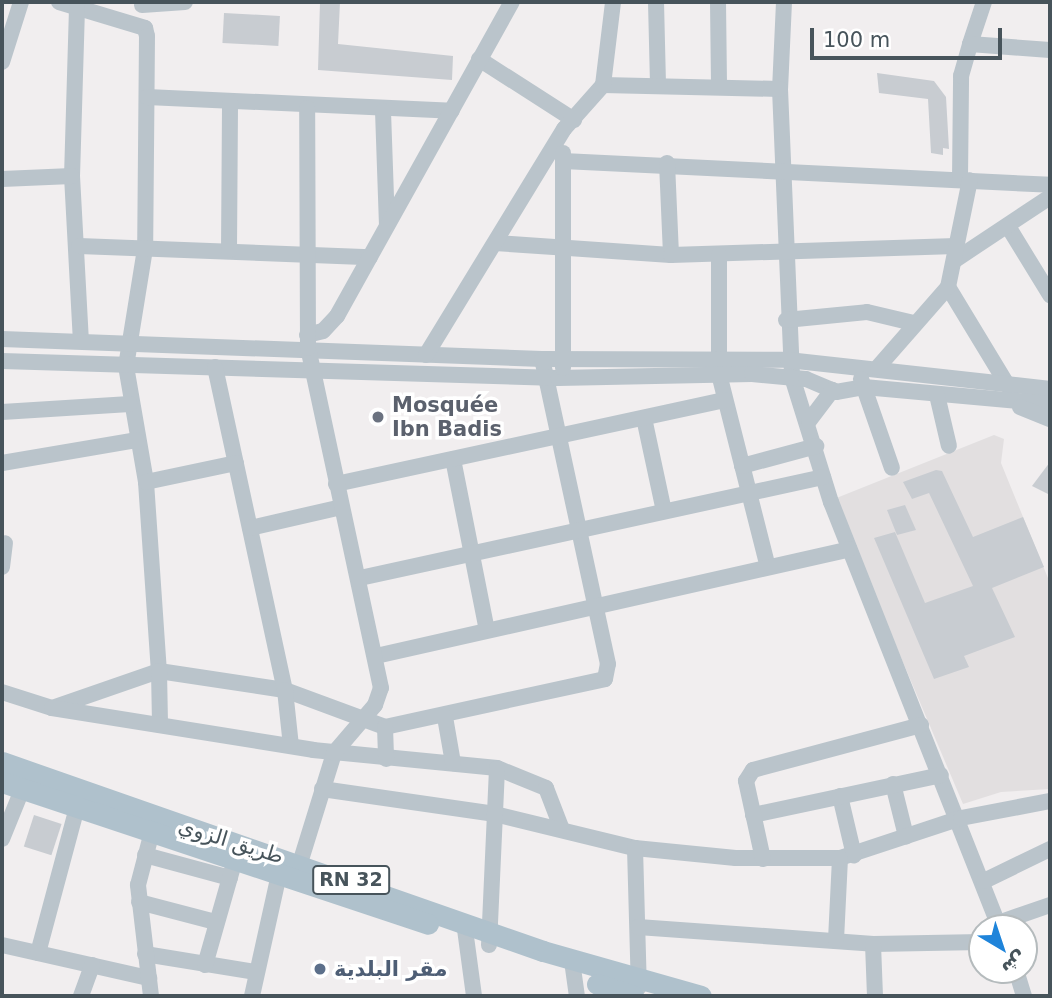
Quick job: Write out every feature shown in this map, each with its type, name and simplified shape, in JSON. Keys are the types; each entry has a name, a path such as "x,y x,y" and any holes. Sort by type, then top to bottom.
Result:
{"main road":[{"name":"طريق الزوي","path":"2,762 25,782 78,802 153,825 235,861 289,868 465,929 574,977 637,992 701,996"},
{"name":"طريق الزوي","path":"2,782 25,782"}],"street":[{"path":"2,62 21,2"},
{"path":"59,2 145,28"},
{"path":"160,726 159,671 146,482 136,440 126,366 134,342 145,249 147,97 142,4 185,2"},
{"path":"307,342 331,325 512,2"},
{"path":"426,355 569,125 603,85 613,2"},
{"path":"656,2 658,83"},
{"path":"718,2 719,84"},
{"path":"784,2 780,89 788,360 809,421 823,477 849,549 961,818 995,914"},
{"path":"878,367 948,287 956,253 965,179 961,76 984,2"},
{"path":"77,8 72,176 79,246 81,340"},
{"path":"970,44 1050,50"},
{"path":"479,59 569,125"},
{"path":"603,85 719,84 780,89"},
{"path":"147,97 307,108 452,111"},
{"path":"229,250 230,103"},
{"path":"252,996 255,972 289,868 334,753 362,723 380,696 376,656 311,371 307,342 307,108"},
{"path":"383,111 387,228"},
{"path":"563,378 563,161 569,125"},
{"path":"563,161 783,168 1050,185"},
{"path":"667,163 671,255"},
{"path":"2,179 72,176"},
{"path":"495,243 564,250 671,255 956,253 1009,228 1050,197"},
{"path":"1009,228 1050,295"},
{"path":"79,246 229,250 307,258 370,257"},
{"path":"719,255 719,367 767,564"},
{"path":"948,287 1004,393"},
{"path":"786,320 867,312 914,323"},
{"path":"2,339 307,342 426,355 719,367 792,377 832,390 864,387 936,395 1048,392"},
{"path":"2,355 2,361 563,378 788,360 878,367 1004,393 1050,419"},
{"path":"52,708 159,671 285,690 362,723 385,727 444,717 604,679 609,671 555,437 542,359"},
{"path":"857,366 892,468"},
{"path":"215,367 285,690 291,746"},
{"path":"809,421 832,390"},
{"path":"936,395 949,446"},
{"path":"336,484 725,400"},
{"path":"2,412 130,404"},
{"path":"644,418 664,511"},
{"path":"2,463 136,440"},
{"path":"742,466 816,446"},
{"path":"453,459 486,630"},
{"path":"146,482 236,463"},
{"path":"360,579 577,529 823,477"},
{"path":"250,528 342,507"},
{"path":"2,567 5,543"},
{"path":"376,656 767,564 849,549"},
{"path":"2,692 52,708 334,753 497,768 546,788 561,827"},
{"path":"444,717 453,763"},
{"path":"763,859 746,779 753,770 921,725"},
{"path":"385,727 386,759"},
{"path":"489,938 497,768"},
{"path":"753,815 941,775"},
{"path":"2,839 25,782"},
{"path":"893,784 906,836"},
{"path":"322,789 495,814 561,827 635,848 763,859 847,856 961,818 1050,801"},
{"path":"836,940 847,856 839,796"},
{"path":"38,953 78,802"},
{"path":"151,996 139,902 145,855 153,825"},
{"path":"635,848 637,992"},
{"path":"984,881 1050,849"},
{"path":"145,855 235,861 205,965"},
{"path":"139,902 216,922"},
{"path":"1027,914 1050,905"},
{"path":"638,927 873,944 968,942"},
{"path":"465,929 474,996"},
{"path":"873,944 875,996"},
{"path":"2,945 149,978"},
{"path":"145,954 255,972"},
{"path":"81,996 92,965"}],"shaded area":[{"path":"994,435 1004,439 1001,463 1050,583 1050,789 1001,792 963,804 834,499"}],"building":[{"path":"320,2 340,2 338,44 453,56 452,80 318,70"},
{"path":"224,13 280,16 278,46 222,43"},
{"path":"877,73 934,81 946,97 949,149 943,148 943,155 931,153 928,99 879,93"},
{"path":"1050,462 1050,495 1032,486"},
{"path":"936,470 942,471 973,537 1023,517 1044,567 992,588 1015,637 964,656 969,667 934,679 874,538 895,532 925,603 973,586 929,493 912,499 903,482"},
{"path":"905,505 916,530 897,535 887,510"},
{"path":"34,815 62,824 51,855 24,846"}],"place":[{"name":"Mosquée Ibn Badis","path":"378,417"},
{"name":"مقر البلدية","path":"320,969"}]}
